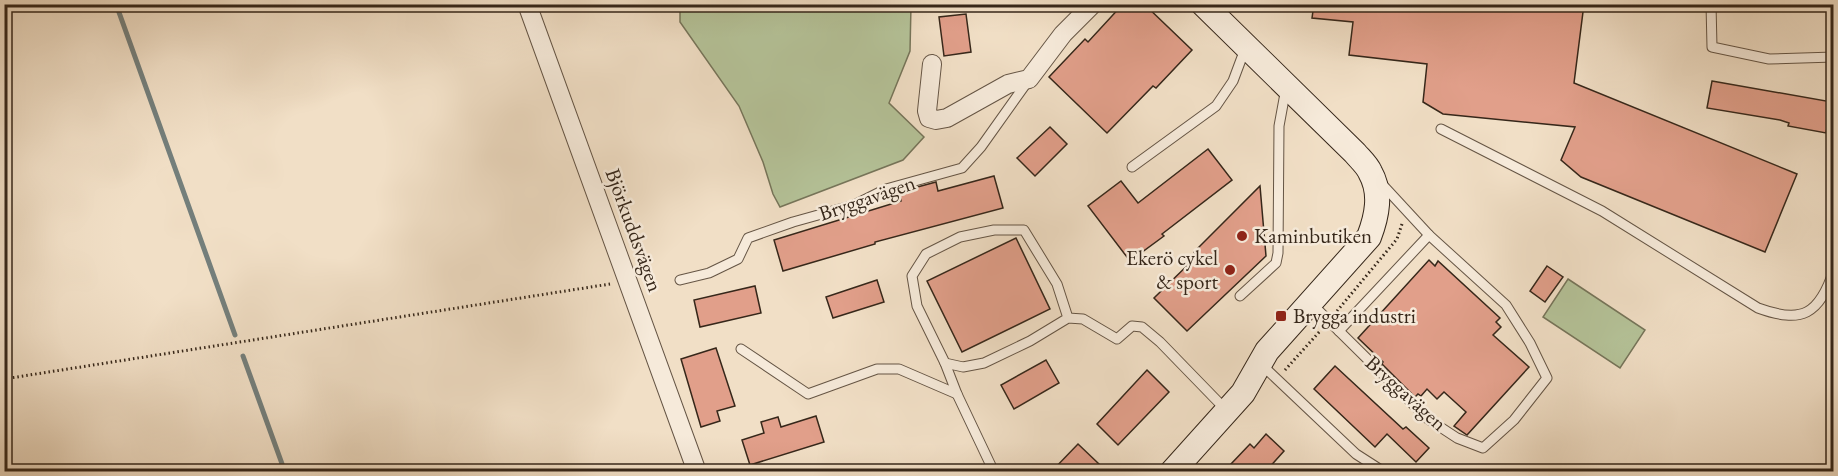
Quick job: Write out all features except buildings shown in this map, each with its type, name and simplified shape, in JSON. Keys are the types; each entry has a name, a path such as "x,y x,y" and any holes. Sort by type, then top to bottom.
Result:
{"main road":[{"name":"Bryggavägen","path":"1203,4 1370,171"},
{"path":"1183,466 1243,393 1268,371 1267,351 1369,237 1376,220 1377,204 1376,189 1370,171"}],"street":[{"name":"Björkuddsvägen","path":"527,4 698,471"},
{"name":"Bryggavägen","path":"1029,79 1063,34 1093,4"},
{"path":"932,64 927,111 929,118 936,120 947,118 1008,84 1029,79"}],"lane":[{"path":"1711,4 1712,47 1769,59 1833,57"},
{"path":"1132,167 1216,105 1233,81 1246,46"},
{"name":"Bryggavägen","path":"680,280 709,273 738,259 747,238 854,205 886,189 962,168 981,147 1029,79"},
{"path":"1240,296 1276,263 1278,254 1279,126 1286,86"},
{"path":"1441,129 1602,211 1758,308 1780,316 1804,313 1817,305 1827,291 1833,270"},
{"name":"Bryggavägen","path":"1311,303 1428,419 1457,438 1483,448 1514,420 1547,378 1530,343 1506,305 1429,235 1370,171"},
{"path":"994,471 917,306 912,276 926,254 960,237 994,230 1024,230 1057,284 1068,318"},
{"path":"1339,331 1429,235"},
{"path":"945,363 963,367 984,363 1030,341 1068,318 1083,319 1117,339 1132,326 1142,327 1160,342 1227,411"},
{"path":"741,349 808,394 877,369 899,369 957,394"},
{"path":"1268,371 1356,454 1384,471"}],"path":[{"path":"1268,371 1329,321 1397,239 1406,210"},
{"path":"4,379 629,280"}],"green space":[{"path":"680,5 911,5 910,51 889,103 924,137 903,160 780,207 739,106 680,22"},
{"path":"1568,279 1645,330 1620,368 1543,317"}],"waterway":[{"path":"116,4 235,335"},
{"path":"243,356 285,472"}],"place":[{"name":"Kaminbutiken","path":"1242,236"},
{"name":"Ekerö cykel & sport","path":"1230,270"},
{"name":"Brygga industri","path":"1281,316"}]}
